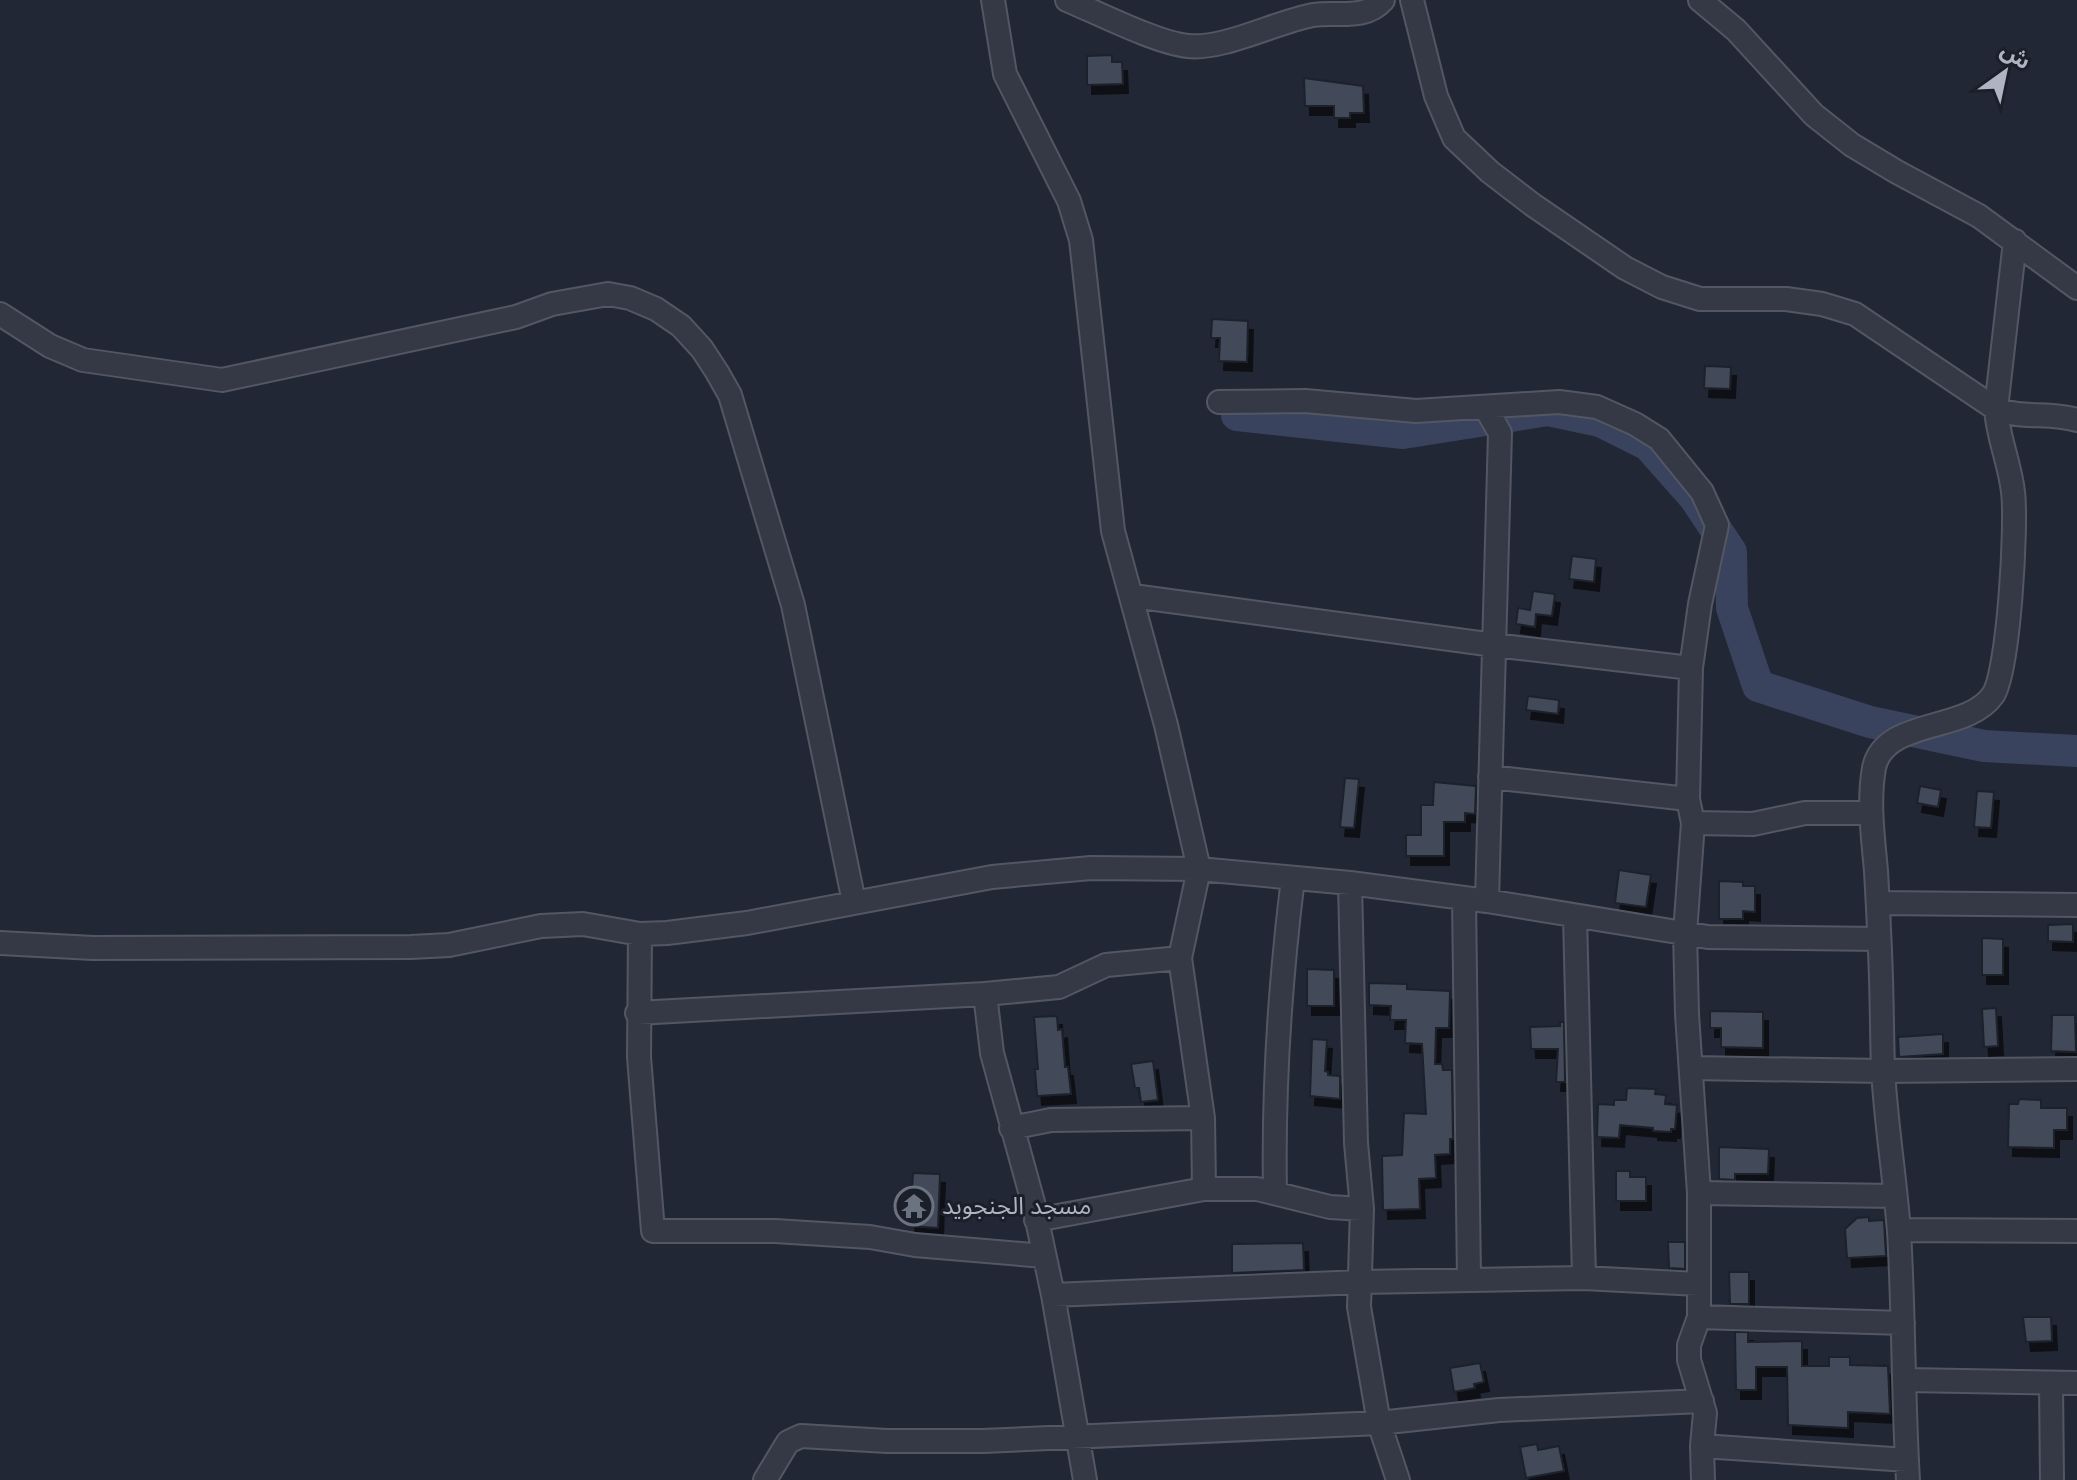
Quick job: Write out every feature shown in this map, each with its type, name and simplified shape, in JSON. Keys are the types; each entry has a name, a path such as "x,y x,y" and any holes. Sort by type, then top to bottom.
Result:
{"street":[{"path":"993,0 1005,74 1069,201 1081,240 1113,531 1166,725 1199,869 1180,958 1203,1118 1204,1189"},
{"path":"1067,0 1174,44 1196,47 1317,15 1361,14 1375,9 1383,0"},
{"path":"1412,0 1436,96 1454,138 1490,172 1533,205 1625,268 1662,287 1700,299 1786,299 1822,304 1855,314 1996,409 2013,415 2052,415 2077,420"},
{"path":"1700,0 1736,30 1814,115 1852,145 1979,216 2077,288"},
{"path":"1702,1446 1907,1470 1899,1230 1883,1071 1878,903 1871,813 1874,767 1885,748 1902,735 1955,718 1983,704 1993,695 1996,686 2006,642 2016,516 2013,487 1997,433 1996,409 2015,241"},
{"path":"0,314 50,346 83,360 222,380 501,320 552,304 608,294 630,298 656,309 681,326 702,349 730,395 793,605 854,902"},
{"path":"1219,402 1305,401 1416,411 1559,402 1597,407 1659,439 1702,492 1717,525 1700,604 1691,668 1688,799 1693,823 1685,933 1699,1193 1699,1317 1689,1345 1689,1360 1705,1413 1703,1480"},
{"path":"1485,407 1500,433 1487,901"},
{"path":"1133,596 1691,668"},
{"path":"1490,777 1688,799"},
{"path":"1693,823 1753,824 1805,813 1871,813"},
{"path":"0,943 93,948 411,947 449,945 541,926 583,924 640,934 667,933 747,923 992,877 1091,868 1199,869 1350,883 1730,939 1879,939"},
{"path":"1275,1193 1274,1119 1280,985 1293,878"},
{"path":"1350,883 1356,1143 1362,1209 1359,1307 1379,1423 1398,1480"},
{"path":"1464,899 1469,1280"},
{"path":"1878,903 2077,905"},
{"path":"1575,916 1584,1278"},
{"path":"640,934 637,1013 653,1231 791,1232 1044,1256"},
{"path":"637,1013 985,994 1059,987 1106,965 1180,958"},
{"path":"985,994 989,1040 1053,1295 1085,1480"},
{"path":"1691,1068 1883,1071 2077,1069"},
{"path":"1011,1128 1051,1120 1203,1118"},
{"path":"1036,1220 1204,1189 1244,1187 1330,1207 1362,1209"},
{"path":"1699,1193 1895,1196"},
{"path":"1899,1230 2077,1231"},
{"path":"1053,1295 1361,1282 1584,1278 1698,1284"},
{"path":"1699,1317 1903,1323"},
{"path":"1906,1380 2077,1383"},
{"path":"2051,1383 2052,1480"},
{"path":"765,1480 788,1442 801,1436 887,1441 983,1441 1379,1423 1499,1410 1702,1401"}],"building":[{"path":"1112,55 1112,62 1122,62 1123,84 1087,85 1087,56"},
{"path":"1304,78 1363,86 1364,113 1350,113 1350,118 1334,118 1334,106 1305,106"},
{"path":"1212,319 1248,321 1247,362 1219,361 1220,338 1211,338"},
{"path":"1705,366 1731,367 1730,389 1704,388"},
{"path":"1572,556 1596,559 1594,582 1569,579"},
{"path":"1533,591 1555,594 1552,616 1536,614 1535,627 1516,624 1518,608 1530,610"},
{"path":"1528,696 1559,700 1558,714 1526,710"},
{"path":"1345,778 1359,779 1354,828 1340,827"},
{"path":"1434,782 1476,786 1475,814 1465,813 1465,822 1444,822 1444,856 1406,856 1406,835 1421,835 1421,805 1433,805"},
{"path":"1920,786 1941,790 1938,807 1917,803"},
{"path":"1977,791 1994,792 1991,828 1974,827"},
{"path":"1619,870 1651,875 1646,907 1615,903"},
{"path":"1719,881 1755,886 1755,912 1743,911 1743,919 1719,919"},
{"path":"2073,924 2073,942 2048,941 2048,925"},
{"path":"1982,938 2003,939 2003,975 1982,975"},
{"path":"1307,969 1334,970 1334,1006 1307,1006"},
{"path":"1369,983 1407,984 1407,989 1450,991 1449,1028 1436,1028 1435,1064 1442,1064 1443,1070 1452,1070 1453,1139 1450,1139 1450,1154 1435,1155 1436,1178 1419,1179 1420,1209 1383,1210 1382,1156 1402,1155 1404,1113 1426,1114 1422,1044 1405,1043 1406,1020 1390,1020 1391,1006 1369,1005"},
{"path":"1996,1008 1998,1046 1984,1047 1982,1009"},
{"path":"1710,1011 1763,1012 1763,1048 1721,1047 1721,1028 1710,1028"},
{"path":"2052,1015 2075,1015 2076,1052 2051,1051"},
{"path":"1057,1016 1058,1030 1062,1029 1071,1094 1037,1096 1034,1017"},
{"path":"1560,1022 1564,1022 1565,1082 1556,1082 1558,1049 1531,1049 1530,1027 1560,1026"},
{"path":"1943,1034 1943,1054 1899,1057 1898,1037"},
{"path":"1312,1039 1327,1040 1325,1071 1328,1075 1340,1076 1340,1099 1310,1096"},
{"path":"1153,1061 1158,1100 1141,1102 1131,1064"},
{"path":"1627,1088 1656,1089 1655,1094 1666,1095 1665,1104 1677,1105 1675,1129 1671,1132 1653,1131 1653,1128 1620,1125 1619,1138 1597,1137 1598,1104 1614,1105 1614,1100 1626,1100"},
{"path":"2019,1099 2041,1100 2041,1108 2067,1108 2067,1130 2054,1130 2054,1148 2008,1147 2009,1104 2018,1104"},
{"path":"1719,1147 1769,1149 1768,1174 1735,1174 1735,1180 1719,1179"},
{"path":"1616,1171 1630,1171 1630,1177 1646,1177 1646,1201 1616,1201"},
{"path":"913,1173 940,1174 938,1228 910,1226"},
{"path":"1869,1217 1869,1221 1884,1220 1886,1256 1847,1258 1845,1229 1857,1218"},
{"path":"1668,1242 1685,1242 1685,1269 1669,1268"},
{"path":"1303,1243 1304,1270 1232,1273 1232,1244"},
{"path":"1729,1272 1749,1272 1749,1304 1730,1304"},
{"path":"2023,1317 2051,1317 2052,1341 2026,1342"},
{"path":"1735,1332 1748,1332 1748,1342 1802,1341 1802,1366 1829,1366 1829,1357 1850,1357 1850,1365 1888,1366 1890,1414 1848,1412 1848,1428 1788,1425 1787,1367 1756,1367 1756,1390 1736,1390"},
{"path":"1480,1363 1484,1382 1474,1384 1475,1388 1454,1392 1450,1368"},
{"path":"1537,1444 1538,1450 1559,1446 1564,1471 1526,1478 1520,1447"}],"waterway":[{"path":"1237,415 1403,433 1548,410 1600,421 1648,445 1695,498 1731,552 1732,608 1758,686 1870,722 1984,746 2077,751"}],"place":[{"name":"مسجد الجنجويد","path":"914,1206"}]}
